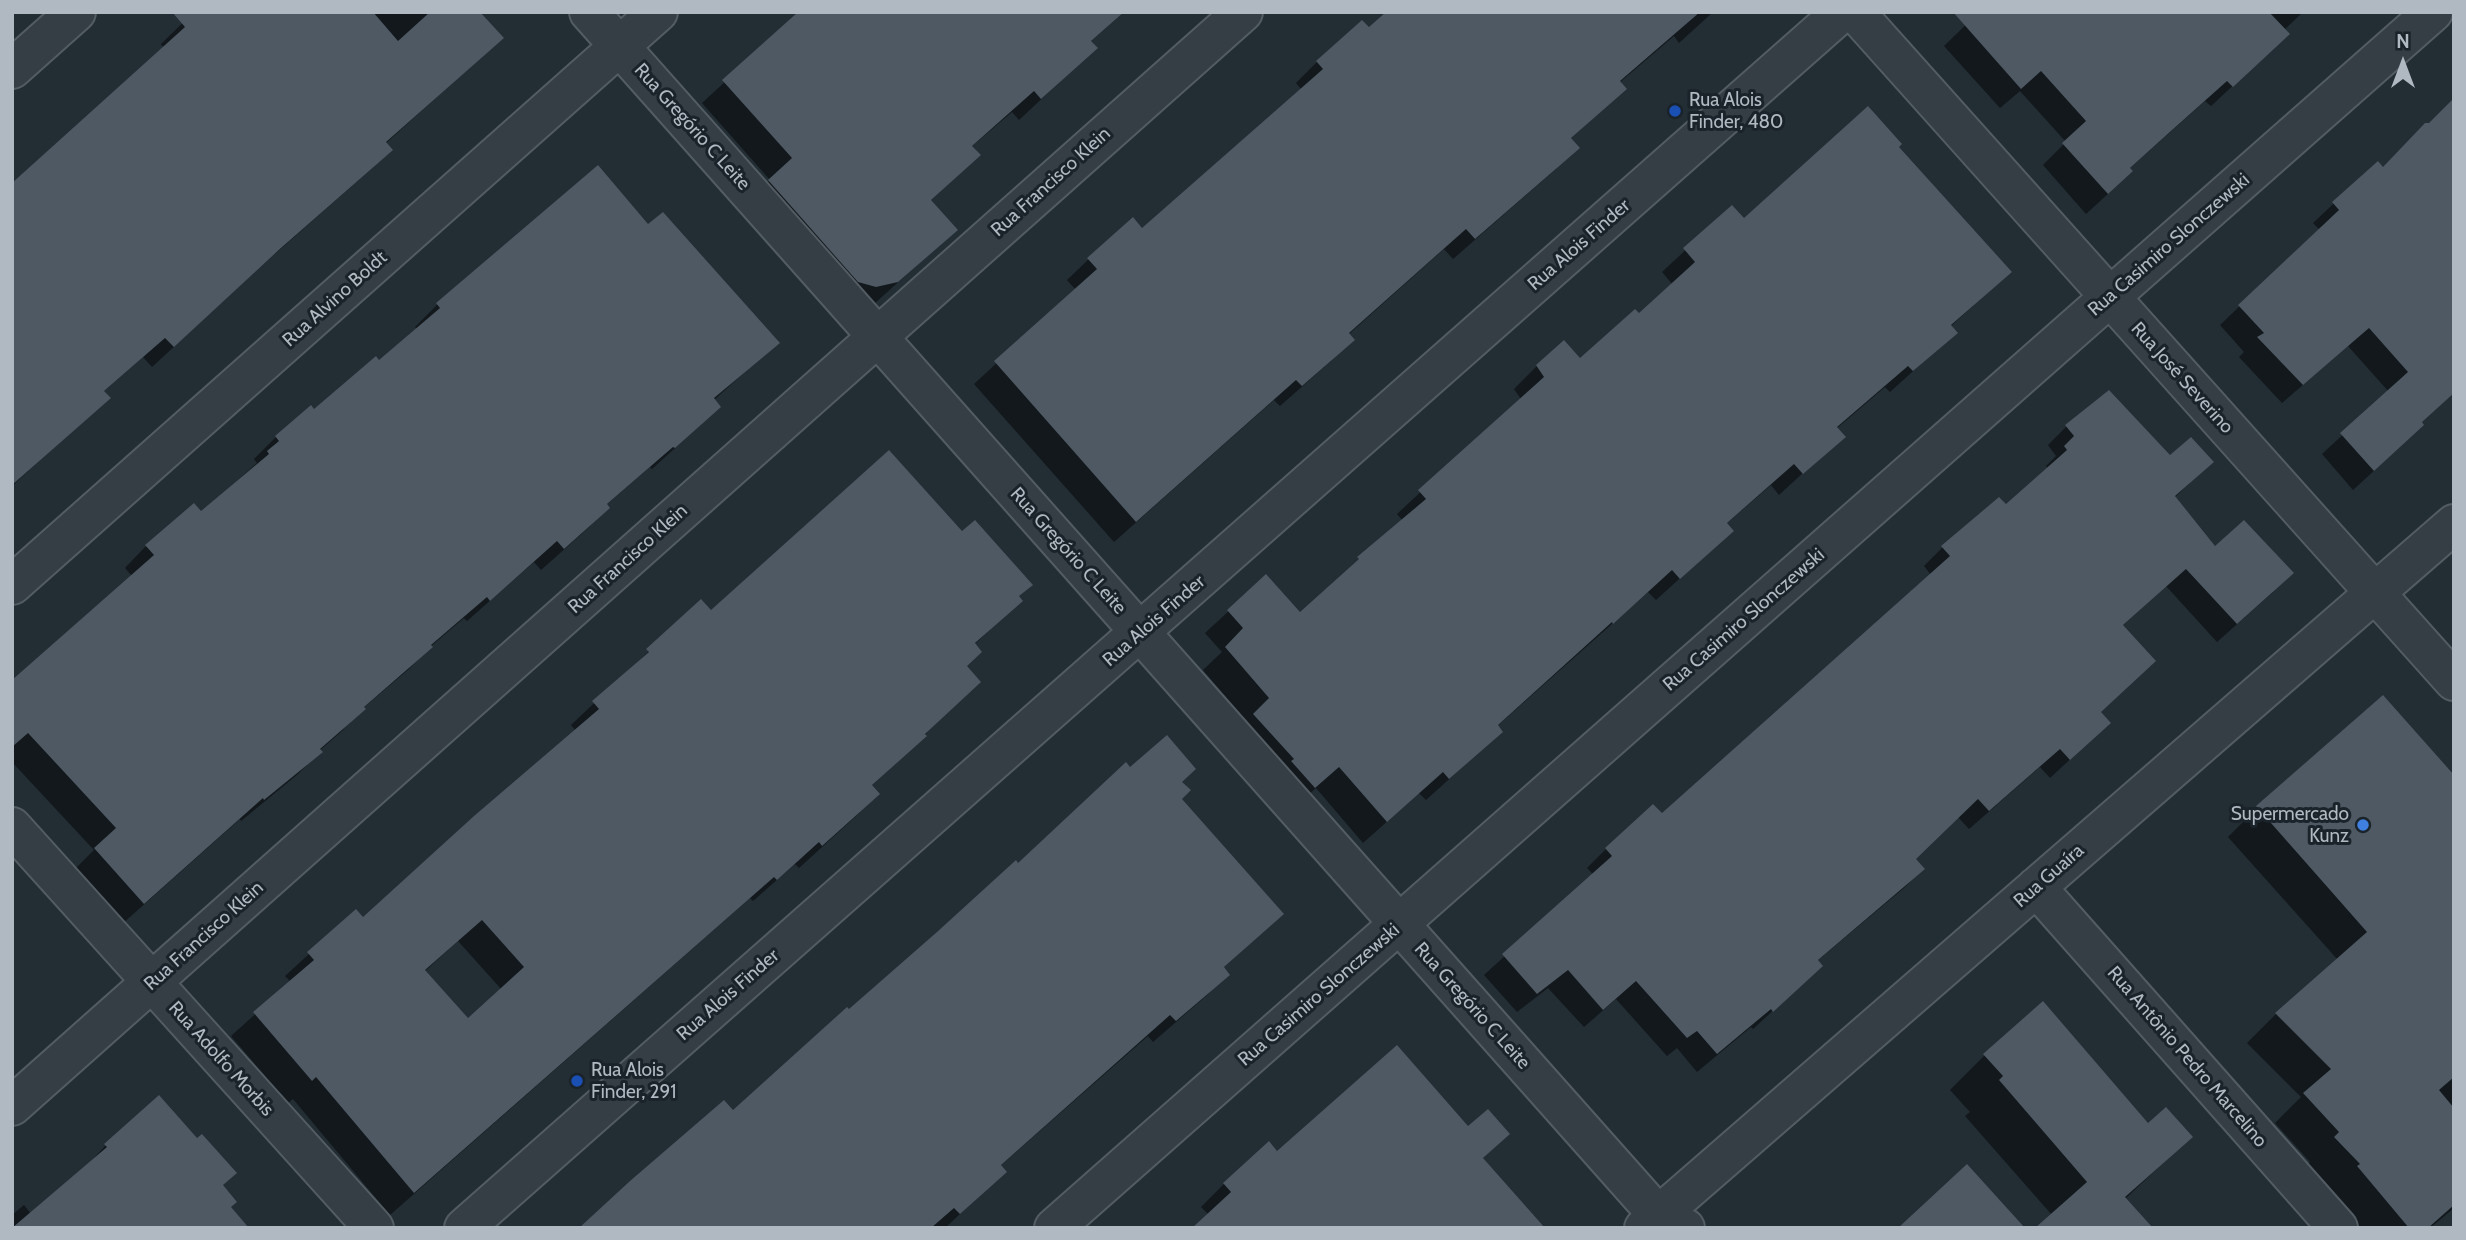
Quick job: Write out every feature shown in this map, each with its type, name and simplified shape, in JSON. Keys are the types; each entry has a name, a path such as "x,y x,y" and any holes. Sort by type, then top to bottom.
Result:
{"street":[{"path":"12,69 76,12"},
{"name":"Rua Gregório C Leite","path":"589,12 1400,924 1661,1225"},
{"name":"Rua Alvino Boldt","path":"12,585 658,12"},
{"name":"Rua Francisco Klein","path":"12,1106 1243,12"},
{"name":"Rua Alois Finder","path":"464,1228 1842,12"},
{"name":"Rua José Severino","path":"1855,12 2454,681"},
{"name":"Rua Casimiro Slonczewski","path":"1054,1228 2433,12"},
{"name":"Rua Guaíra","path":"1661,1225 2036,887 2454,524"},
{"name":"Rua Adolfo Morbis","path":"12,827 374,1228"},
{"name":"Rua Antônio Pedro Marcelino","path":"2036,887 2338,1228"}],"building":[{"path":"172,12 373,12 398,41 430,12 480,12 504,38 386,142 393,150 174,347 165,338 104,391 111,398 12,485 12,183 185,27"},
{"path":"798,12 1124,12 1091,41 1098,48 1041,99 1034,91 972,146 981,155 931,200 958,230 898,282 876,287 858,282 768,180 792,158 722,80"},
{"path":"1386,12 1700,12 1620,81 1627,89 1571,138 1580,148 1475,239 1466,229 1349,333 1355,340 1302,386 1296,380 1136,522 994,361 1097,269 1087,258 1133,217 1142,228 1323,69 1316,61 1362,20 1369,27"},
{"path":"1953,12 2269,12 2290,34 2233,87 2227,81 2130,168 2133,171 2108,194 2062,143 2086,121 2041,71 2021,89"},
{"path":"2454,98 2454,393 2374,471 2340,433 2408,372 2369,328 2303,385 2257,337 2264,333 2238,305 2339,210 2332,202 2378,161 2383,167 2425,123 2429,123"},
{"path":"1868,106 1902,144 1899,147 2012,272 1951,325 1958,333 1913,371 1908,366 1837,427 1846,437 1803,474 1794,464 1727,523 1734,531 1680,579 1672,570 1613,624 1612,622 1498,725 1503,732 1449,779 1443,772 1387,822 1339,767 1315,788 1291,761 1294,759 1253,714 1269,698 1225,647 1243,628 1227,610 1266,574 1300,612 1359,559 1357,557 1426,499 1418,490 1544,377 1536,365 1564,340 1580,358 1635,309 1639,313 1695,262 1683,248 1732,205 1744,218"},
{"path":"598,165 648,224 663,212 780,343 714,398 721,407 607,504 610,508 564,549 557,541 490,601 487,597 364,707 366,709 320,749 323,752 264,800 263,798 144,904 94,848 116,828 28,733 12,747 12,680 154,555 145,545 194,503 201,511 269,454 267,451 279,441 275,436 311,405 314,409 376,356 379,360 440,308 436,303"},
{"path":"2109,390 2170,455 2191,437 2214,462 2175,496 2215,546 2244,520 2294,573 2237,624 2186,569 2123,625 2156,661 2101,712 2111,723 2070,760 2060,749 1989,811 1978,799 1916,859 1925,869 1818,960 1823,966 1773,1012 1771,1009 1717,1054 1697,1031 1687,1038 1636,981 1603,1010 1568,970 1537,994 1502,954 1612,856 1605,848 1653,804 1662,813 1950,556 1941,546 1999,497 2006,504 2067,450 2064,446 2074,436 2065,425"},
{"path":"889,450 962,531 975,520 1033,585 1019,596 1023,601 975,643 982,652 967,666 981,682 925,734 927,736 872,785 880,794 822,846 819,842 777,880 774,877 414,1193 316,1077 312,1081 253,1012 314,960 307,952 356,909 363,917 474,816 599,709 592,701 649,652 646,649 701,599 711,610","holes":["482,920 524,967 468,1018 425,970"]},
{"path":"2383,695 2454,775 2454,1077 2439,1090 2454,1108 2454,1205 2428,1228 2409,1228 2357,1166 2360,1164 2334,1137 2339,1132 2303,1093 2331,1069 2275,1013 2367,932 2256,806"},
{"path":"1167,735 1196,769 1182,782 1191,790 1182,799 1284,914 1224,967 1230,975 1176,1021 1170,1015 1001,1165 1007,1172 960,1214 954,1208 931,1228 579,1228 724,1100 733,1110 1016,860 1018,863 1126,762 1130,767"},
{"path":"2043,1001 2148,1123 2166,1107 2193,1137 2125,1197 2153,1228 2035,1228 2087,1182 1999,1080 2003,1076 1983,1054"},
{"path":"1397,1045 1468,1126 1488,1109 1510,1134 1483,1158 1545,1228 1192,1228 1231,1192 1223,1183 1269,1141 1277,1151"},
{"path":"159,1095 197,1138 202,1134 237,1173 223,1185 237,1202 231,1207 249,1228 12,1228 107,1147 104,1144"},
{"path":"1967,1164 2025,1228 1898,1228"}],"place":[{"name":"Rua Alois Finder, 480","path":"1675,111"},
{"name":"Supermercado Kunz","path":"2363,825"},
{"name":"Rua Alois Finder, 291","path":"577,1081"}]}
